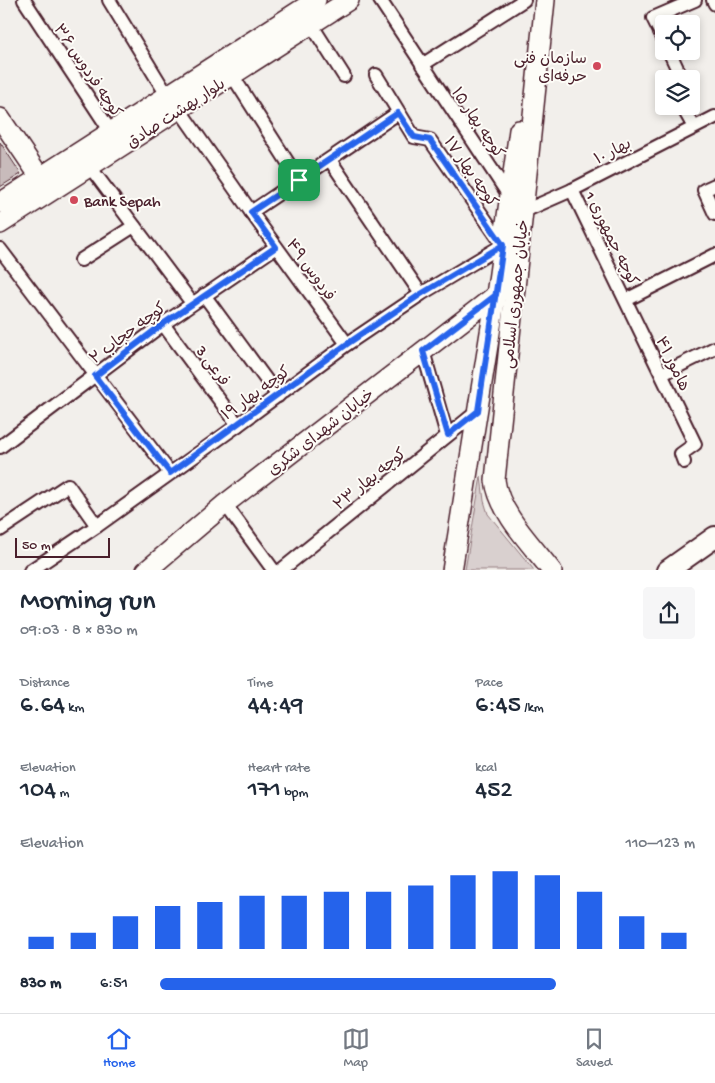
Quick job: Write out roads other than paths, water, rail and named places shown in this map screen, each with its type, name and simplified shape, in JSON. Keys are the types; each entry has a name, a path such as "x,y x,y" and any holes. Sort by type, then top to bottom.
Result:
{"main road":[{"path":"667,570 715,537"}],"street":[{"name":"کوچه فردوس ۳۶","path":"24,0 111,132"},
{"name":"فردوس ۴۹","path":"109,0 173,102 347,344"},
{"name":"بلوار بهشت صادق","path":"0,224 90,167 173,102 316,0"},
{"name":"بلوار بهشت صادق","path":"0,203 111,132 232,75 349,0"},
{"name":"کوچه بهار ۱۵","path":"380,0 510,197"},
{"path":"422,65 524,0"},
{"name":"خیابان جمهوری اسلامی","path":"449,567 472,451 496,295 525,86 533,0"},
{"name":"خیابان جمهوری اسلامی","path":"545,0 495,480 498,497 504,509 552,570"},
{"path":"660,15 695,0"},
{"path":"713,0 715,4"},
{"path":"311,24 344,76"},
{"path":"232,75 299,180"},
{"name":"کوچه بهار ۱۷","path":"376,75 414,137 430,140 503,245"},
{"path":"251,212 398,113"},
{"path":"687,115 694,127"},
{"name":"بهار ۱۰","path":"522,212 572,190 715,117"},
{"path":"0,118 40,177"},
{"path":"330,160 421,294"},
{"path":"90,167 192,303"},
{"path":"715,185 704,190 715,214"},
{"name":"کوچه جمهوری 1","path":"572,190 626,300"},
{"path":"81,260 134,226"},
{"name":"کوچه بهار ۱۹","path":"30,570 97,526 347,344 421,294 503,245"},
{"name":"کوچه حجاب ۲","path":"0,447 163,324 276,247"},
{"path":"0,249 170,473"},
{"path":"626,300 715,255"},
{"path":"204,295 278,396"},
{"name":"خیابان شهدای شکری","path":"146,570 225,504 496,295"},
{"name":"هامور ۴۱","path":"626,300 695,444 681,454 684,462"},
{"name":"فرعی 3","path":"163,324 238,425"},
{"path":"662,374 715,348"},
{"path":"423,351 448,435"},
{"name":"کوچه بهار ۲۳","path":"280,570 478,411"},
{"path":"472,451 497,456"},
{"path":"0,530 68,485 97,526"},
{"path":"225,504 274,570"}],"place":[{"name":"سازمان فنی حرفه‌ای","path":"597,66"},
{"name":"Bank Sepah","path":"74,200"}]}
